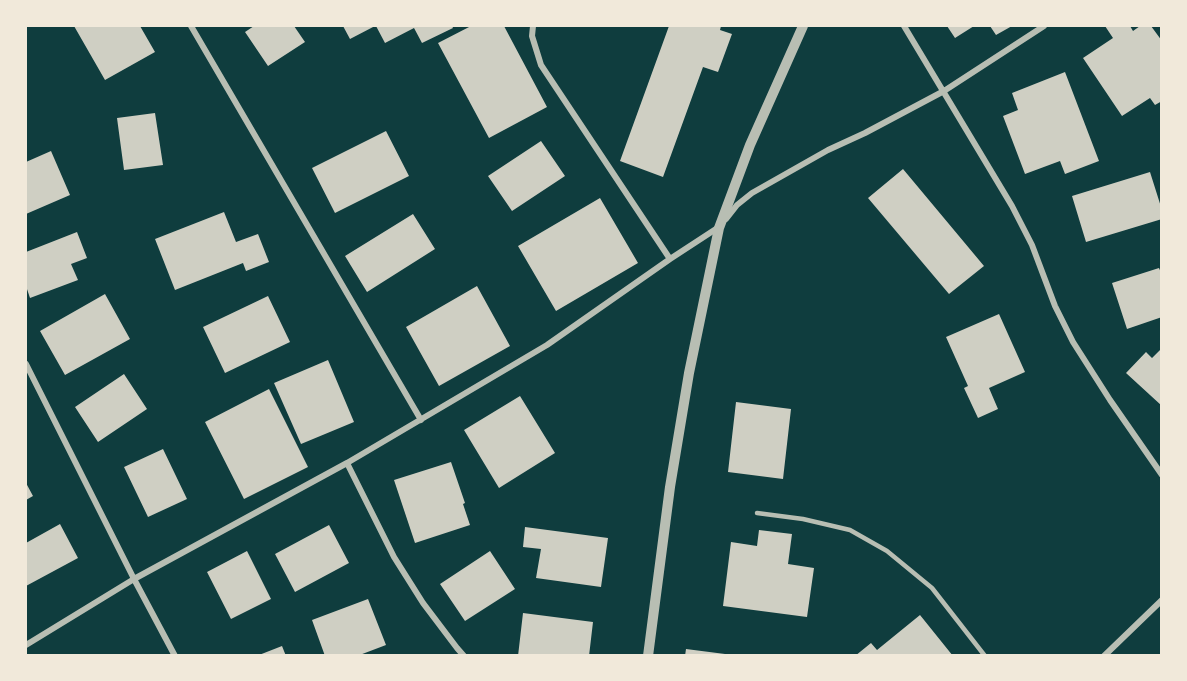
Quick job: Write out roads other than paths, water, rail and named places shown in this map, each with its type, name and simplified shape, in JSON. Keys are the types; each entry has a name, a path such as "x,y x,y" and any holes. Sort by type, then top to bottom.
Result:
{"street":[{"path":"191,26 421,420"},
{"path":"533,26 532,36 541,65 670,259"},
{"path":"648,656 670,486 689,373 719,228 750,145 803,26"},
{"path":"904,26 1022,226 1032,245 1055,306 1073,342 1161,475"},
{"path":"26,645 134,579 347,463 547,345 670,259 719,228 737,205 752,193 828,150 865,134 944,91 1044,26"},
{"path":"26,364 175,656"},
{"path":"347,463 394,557 423,603 464,656"},
{"path":"1104,656 1161,600"}],"lane":[{"path":"757,513 803,519 850,530 887,551 932,588 985,656"}]}
